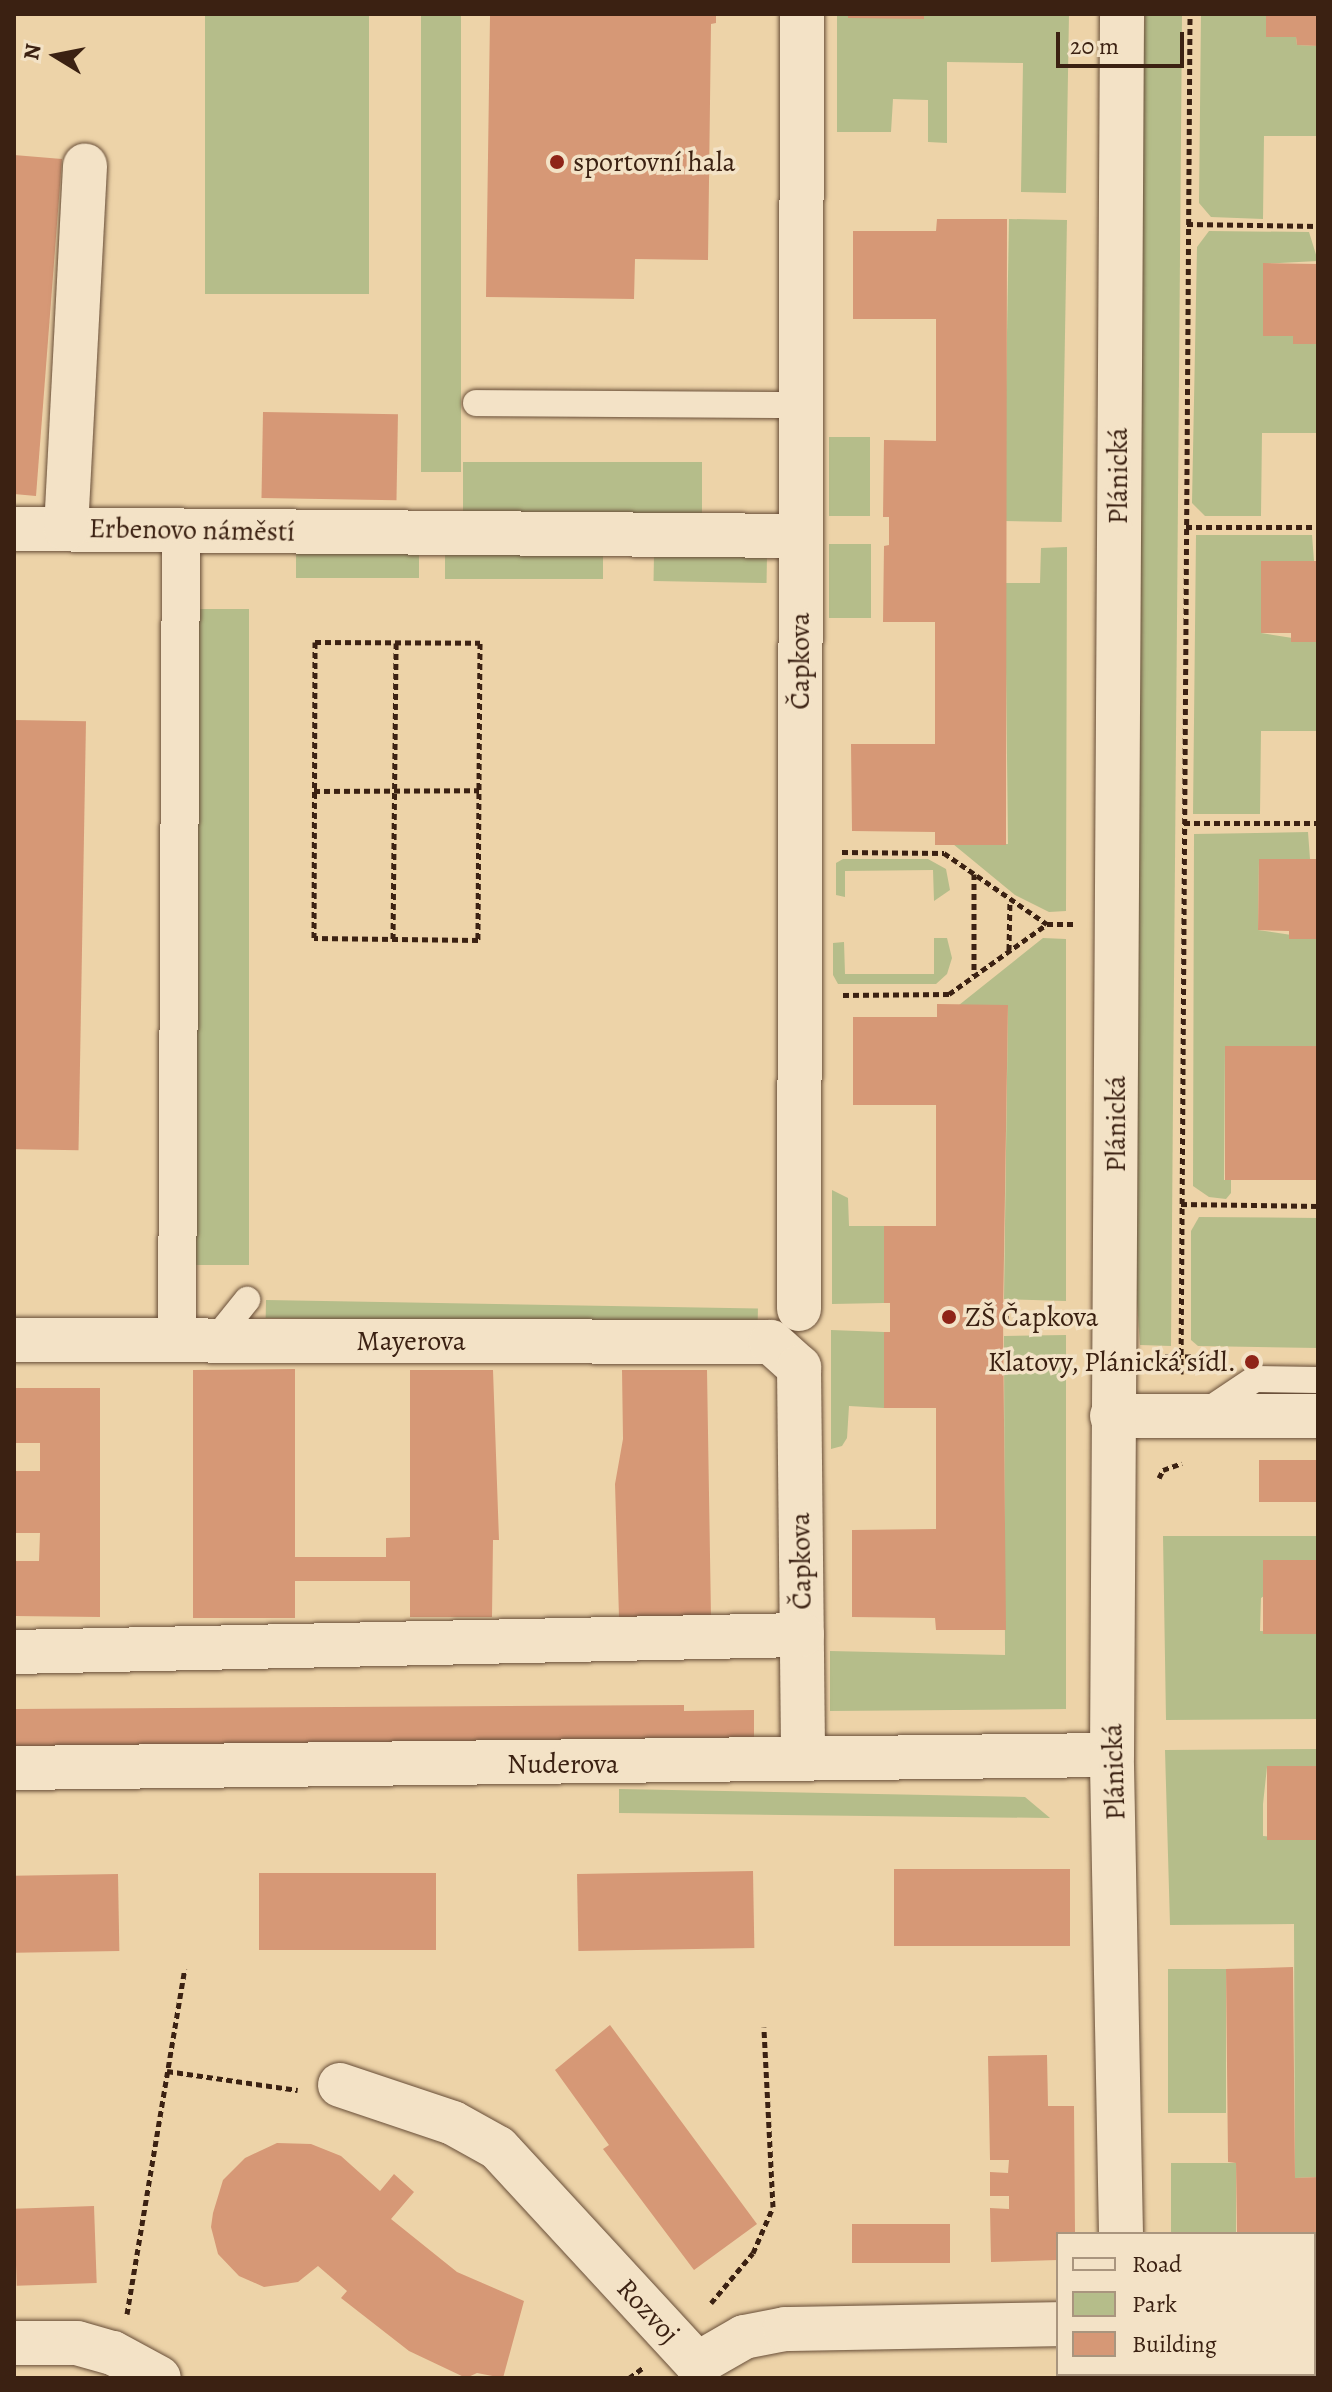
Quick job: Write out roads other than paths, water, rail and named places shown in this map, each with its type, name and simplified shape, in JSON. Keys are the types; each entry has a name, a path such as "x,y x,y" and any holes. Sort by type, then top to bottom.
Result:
{"street":[{"name":"Čapkova","path":"799,1309 802,14"},
{"name":"Plánická","path":"1121,2232 1112,1755 1112,1416 1122,14"},
{"name":"Erbenovo náměstí","path":"85,165 66,529 800,536"},
{"path":"14,529 66,529"},
{"path":"181,531 196,1341"},
{"name":"Mayerova","path":"14,1340 771,1342 799,1367"},
{"name":"Čapkova","path":"799,1367 803,1755"},
{"path":"1112,1416 1318,1416"},
{"path":"14,1652 802,1635"},
{"name":"Nuderova","path":"14,1768 773,1763 803,1755 1112,1755"},
{"name":"Rozvoj","path":"340,2085 453,2123 498,2148 702,2371 744,2337 785,2329 1056,2324"},
{"path":"14,2343 77,2343 113,2353 159,2378"}],"lane":[{"path":"476,403 801,405"},
{"path":"196,1341 247,1300"},
{"path":"1192,1416 1255,1379 1318,1380"}],"place":[{"name":"sportovní hala","path":"557,162"},
{"name":"ZŠ Čapkova","path":"949,1317"},
{"name":"Klatovy, Plánická sídl.","path":"1252,1362"}]}
